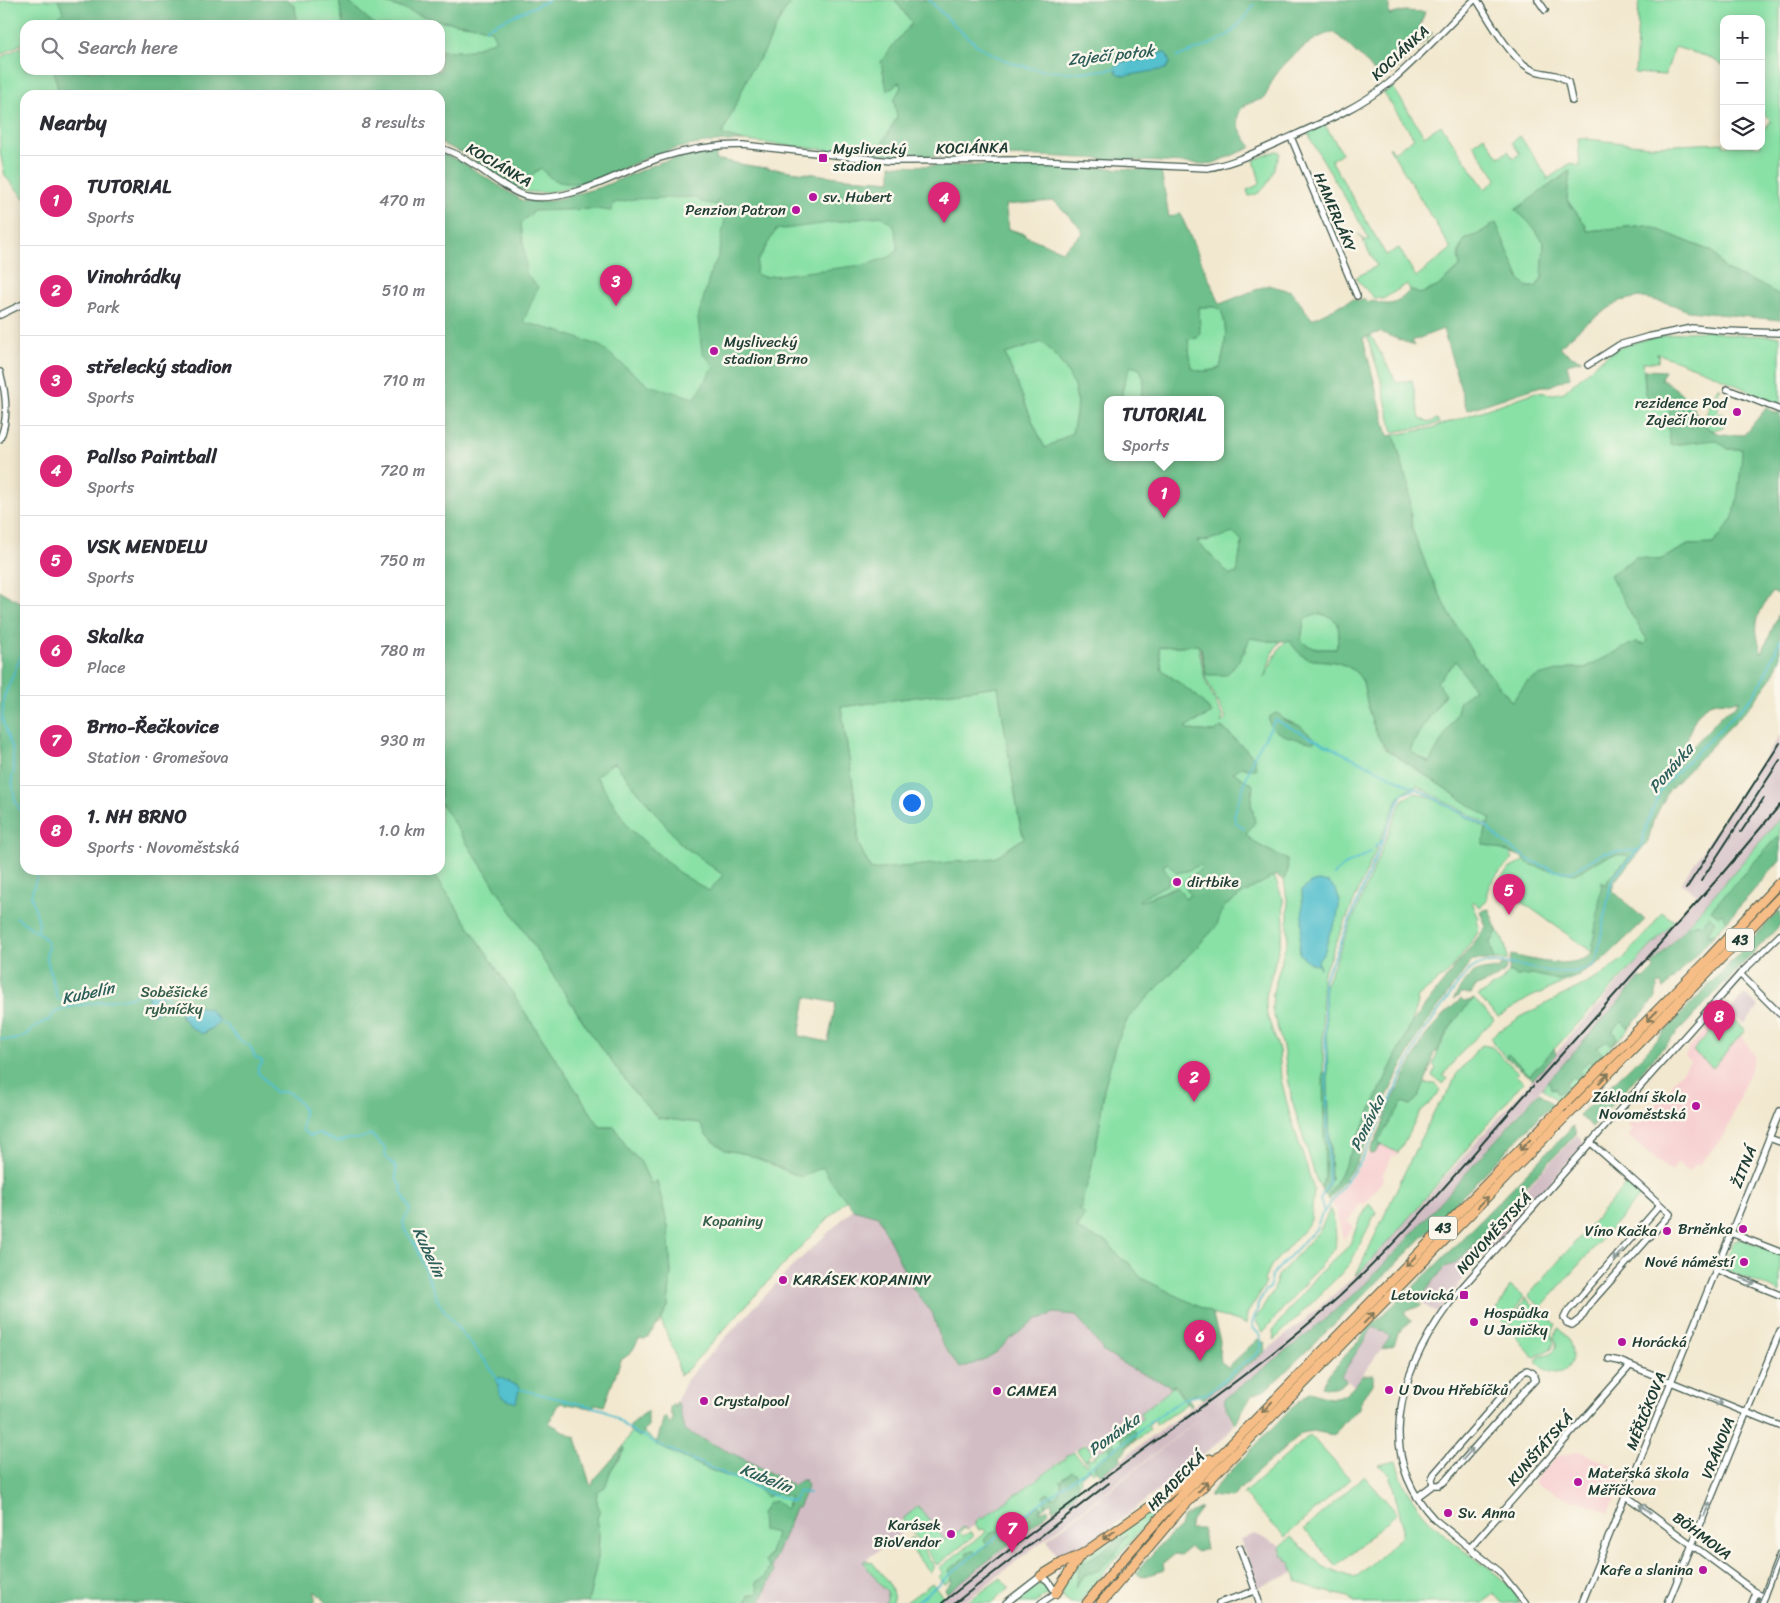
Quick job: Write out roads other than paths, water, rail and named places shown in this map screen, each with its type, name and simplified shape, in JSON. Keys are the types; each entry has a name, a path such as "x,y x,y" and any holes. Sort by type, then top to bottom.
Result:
{"highway":[{"path":"1743,923 1780,874"},
{"name":"43","path":"1294,1387 1565,1111 1780,882"},
{"name":"43","path":"1565,1111 1736,943 1780,896"},
{"name":"HRADECKÁ","path":"1087,1603 1156,1522 1244,1430 1294,1387"},
{"name":"HRADECKÁ","path":"1101,1603 1174,1516 1294,1387"},
{"path":"1041,1576 1080,1555 1167,1495 1244,1430"},
{"path":"1056,1593 1080,1555"}],"street":[{"path":"1475,0 1504,41 1527,67 1532,70 1556,74 1568,82 1572,101"},
{"name":"KOCIÁNKA","path":"445,150 459,156 520,194 534,197 550,197 569,193 599,184 659,158 719,145 743,145 890,160 1038,160 1208,168 1233,161 1340,114 1388,83 1475,0"},
{"path":"1538,0 1545,10"},
{"name":"HAMERLÁKY","path":"1290,137 1358,296"},
{"path":"0,315 20,305"},
{"path":"1588,365 1619,345 1692,328 1780,333"},
{"path":"0,372 6,408 0,439"},
{"path":"1727,389 1780,410"},
{"name":"NOVOMĚSTSKÁ","path":"1525,1603 1500,1572 1434,1520 1417,1497 1403,1467 1398,1432 1404,1393 1415,1360 1430,1331 1456,1295 1740,974 1780,935"},
{"path":"1740,974 1780,1014"},
{"name":"ŽITNÁ","path":"1731,1233 1780,1111"},
{"path":"1769,1138 1780,1142"},
{"path":"1590,1142 1660,1205 1670,1214 1590,1304 1580,1319 1572,1325 1567,1323 1564,1318 1567,1312 1660,1205"},
{"path":"1780,1252 1731,1233 1716,1269 1780,1294"},
{"name":"MĚŘIČKOVA","path":"1582,1603 1716,1269"},
{"name":"VRÁNOVA","path":"1668,1603 1780,1330"},
{"path":"1609,1359 1780,1426"},
{"name":"KUNŠTÁTSKÁ","path":"1470,1548 1630,1366"},
{"path":"1417,1497 1433,1485 1439,1485 1444,1482 1533,1384 1535,1380 1533,1373 1528,1370 1522,1373 1434,1474 1432,1479 1433,1485"},
{"name":"BÖHMOVA","path":"1625,1495 1756,1593 1764,1596"},
{"path":"1240,1548 1259,1598 1259,1603"},
{"path":"1761,1603 1780,1554"},
{"path":"1006,1603 1041,1576 1048,1581 1056,1593 1040,1603"},
{"path":"1220,1603 1255,1591"},
{"path":"1752,1603 1756,1593"}],"water":[{"path":"1163,52 1167,54 1170,63 1166,69 1124,76 1117,73 1115,67 1121,62 1141,60"},
{"path":"1318,881 1329,883 1336,890 1340,901 1337,918 1330,932 1325,951 1318,960 1320,969 1318,965 1310,963 1300,954 1299,946 1302,890 1310,883"},
{"path":"150,987 160,987 162,994 156,1014 148,1012 146,1009"},
{"path":"198,1006 209,1009 219,1020 218,1024 202,1034 190,1027 180,1014 185,1008"},
{"path":"500,1377 520,1386 516,1403 500,1395 499,1385 495,1380"}],"waterway":[{"path":"486,28 549,0"},
{"name":"Zaječí potok","path":"929,0 977,45 993,55 1010,62 1027,67 1063,72 1118,68"},
{"name":"Zaječí potok","path":"1177,57 1210,45 1228,35 1239,25 1254,5"},
{"name":"Ponávka","path":"915,1603 1013,1523 1139,1430 1183,1399 1207,1393 1257,1354 1262,1345 1259,1334 1254,1329 1252,1323 1258,1303 1266,1290 1270,1288 1272,1275 1316,1229 1321,1216 1361,1161 1421,1036 1460,981 1472,968 1481,964 1509,964 1555,972 1570,972 1584,970 1596,963 1611,883 1614,876 1641,847 1647,824 1659,794 1665,784 1751,698 1762,682 1780,640"},
{"path":"20,658 4,696 2,719 12,748 14,770 12,778 15,801 20,810"},
{"path":"1244,829 1236,823 1234,815 1253,758 1275,720 1431,796 1489,828 1492,833 1511,848 1531,861 1556,871 1571,872 1603,853 1638,850"},
{"path":"1324,1212 1320,1200 1329,1181 1324,979 1399,800 1402,794 1415,789"},
{"path":"1375,847 1382,840"},
{"path":"1334,875 1343,866 1371,851"},
{"path":"37,875 31,895 39,923 38,932 46,940 48,947 46,956 57,998 72,1006"},
{"path":"16,917 37,932"},
{"name":"Kubelín","path":"0,1039 17,1039 49,1020 55,1012 73,1006 126,998 150,991"},
{"name":"Kubelín","path":"161,992 185,1010"},
{"name":"Kubelín","path":"217,1022 225,1024 238,1039 250,1046 255,1057 262,1061 262,1064 258,1067 258,1073 275,1092 288,1092 301,1105 304,1111 303,1131 310,1136 319,1133 336,1142 365,1137 370,1134 385,1148 386,1158 396,1167 396,1179 402,1187 401,1191 410,1209 403,1221 404,1227 414,1243 439,1303 497,1378"},
{"name":"Kubelín","path":"519,1389 605,1410 636,1434 759,1489 794,1502 798,1492 809,1493"}],"tram line":[{"path":"1759,1603 1780,1551"}],"railway":[{"path":"1686,889 1780,743"},
{"path":"1701,881 1780,760"},
{"path":"1741,832 1764,798"},
{"path":"1536,1083 1721,875 1780,805"},
{"path":"942,1603 1054,1515 1252,1369 1312,1321 1358,1279 1410,1225 1533,1086"},
{"path":"955,1603 1109,1483"}],"place":[{"name":"Myslivecký stadion","path":"823,158"},
{"name":"sv. Hubert","path":"813,197"},
{"name":"Penzion Patron","path":"796,210"},
{"name":"Pallso Paintball","path":"944,223"},
{"name":"střelecký stadion","path":"616,306"},
{"name":"Myslivecký stadion Brno","path":"714,351"},
{"name":"rezidence Pod Zaječí horou","path":"1737,412"},
{"name":"TUTORIAL","path":"1164,518"},
{"name":"dirtbike","path":"1177,882"},
{"name":"VSK MENDELU","path":"1509,915"},
{"name":"1. NH BRNO","path":"1719,1041"},
{"name":"Vinohrádky","path":"1194,1102"},
{"name":"Základní škola Novoměstská","path":"1696,1106"},
{"name":"Brněnka","path":"1743,1229"},
{"name":"Víno Kačka","path":"1667,1231"},
{"name":"Nové náměstí","path":"1744,1262"},
{"name":"KARÁSEK KOPANINY","path":"783,1280"},
{"name":"Letovická","path":"1464,1295"},
{"name":"Hospůdka U Janičky","path":"1474,1322"},
{"name":"Horácká","path":"1622,1342"},
{"name":"Skalka","path":"1200,1361"},
{"name":"U Dvou Hřebíčků","path":"1389,1390"},
{"name":"CAMEA","path":"997,1391"},
{"name":"Crystalpool","path":"704,1401"},
{"name":"Mateřská škola Měříčkova","path":"1578,1482"},
{"name":"Sv. Anna","path":"1448,1513"},
{"name":"Karásek BioVendor","path":"951,1534"},
{"name":"Brno-Řečkovice","path":"1012,1553"},
{"name":"Kafe a slanina","path":"1703,1570"}],"park label":[{"name":"Soběšické rybníčky","path":"174,1000"},
{"name":"Kopaniny","path":"733,1221"}]}
